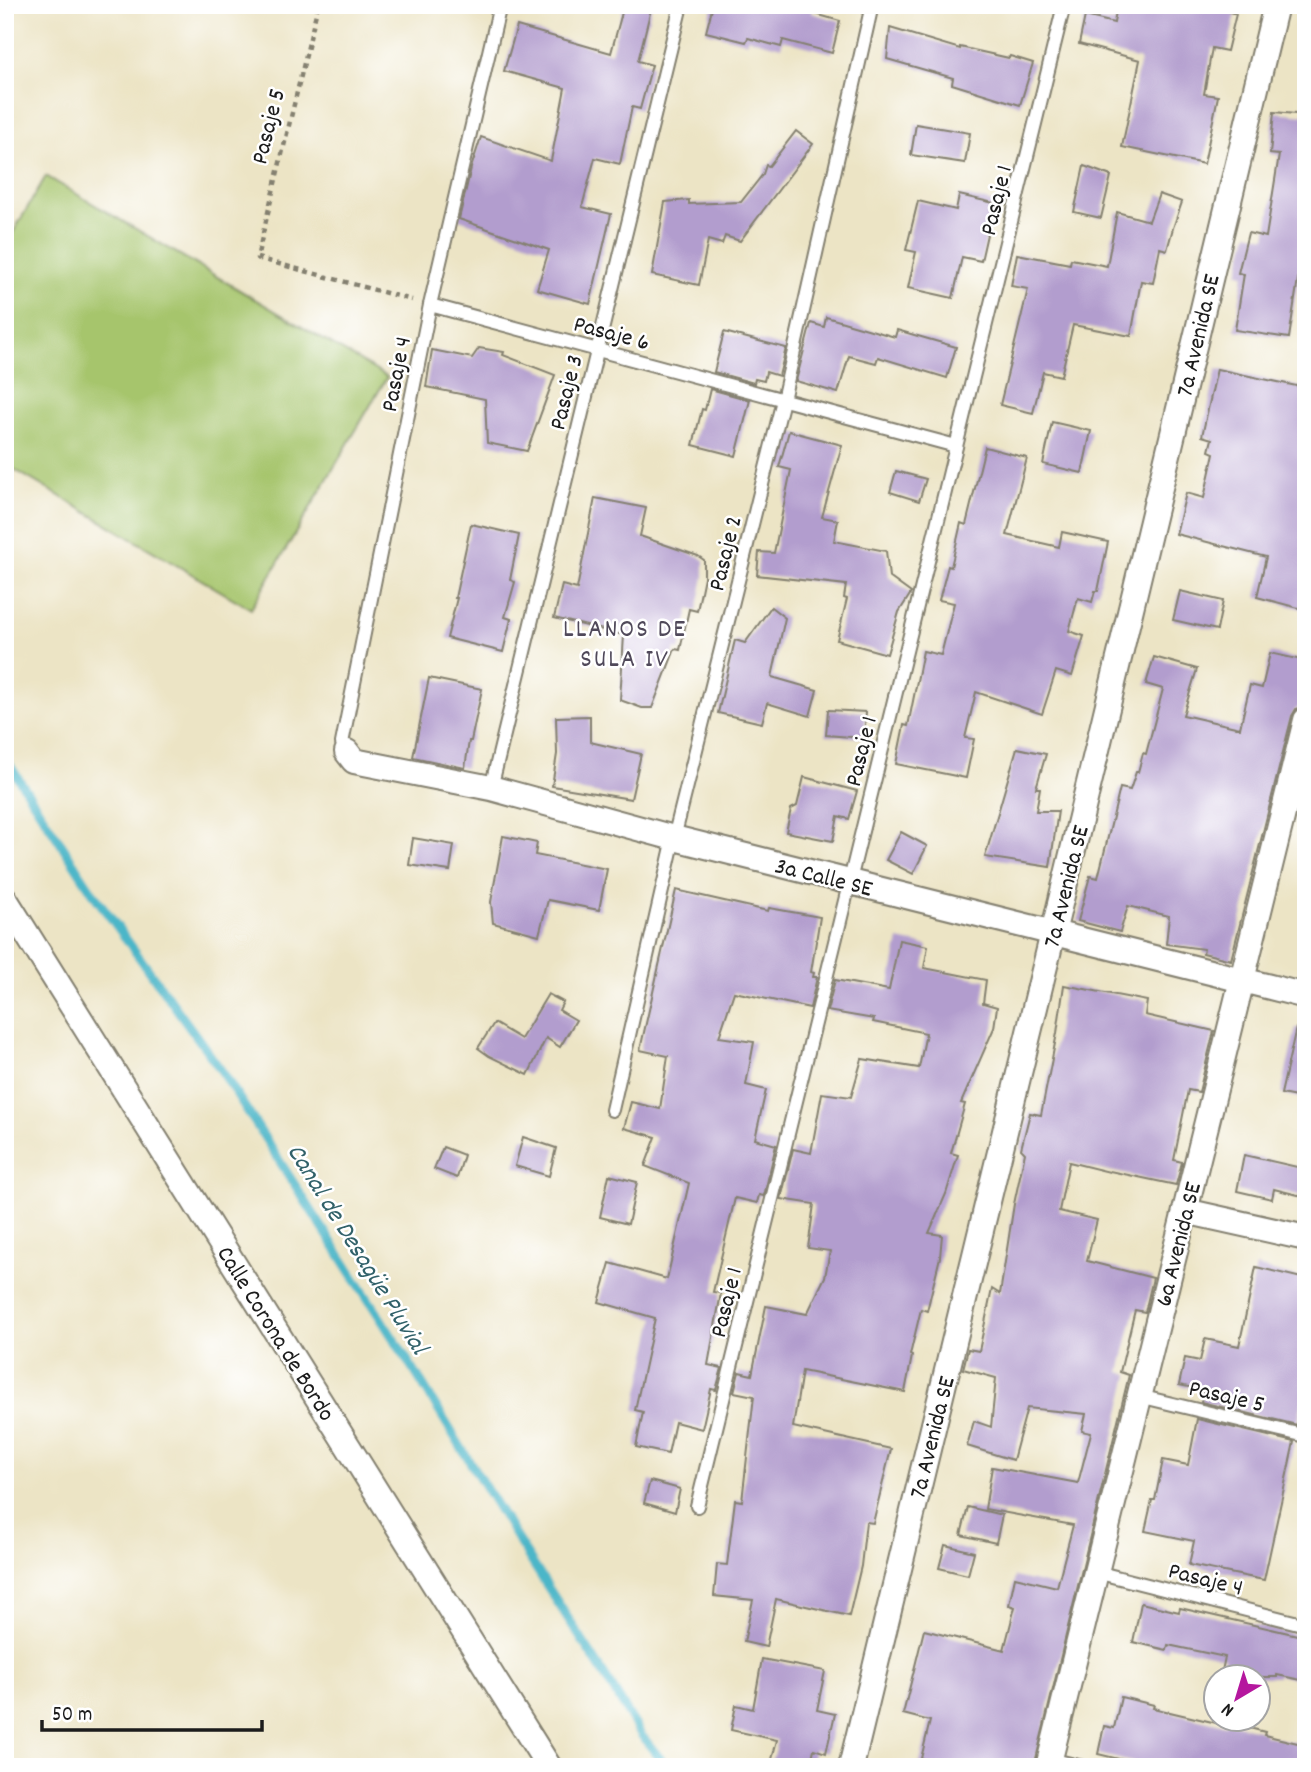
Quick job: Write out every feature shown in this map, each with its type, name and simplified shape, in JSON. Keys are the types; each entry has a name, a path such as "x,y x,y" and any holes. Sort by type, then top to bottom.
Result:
{"street":[{"name":"7a Avenida SE","path":"851,1767 1276,5"},
{"name":"6a Avenida SE","path":"1049,1763 1242,980 1299,777 1306,720"},
{"name":"3a Calle SE","path":"347,752 354,761 491,788 674,838 1306,996"},
{"name":"Calle Corona de Bordo","path":"5,899 549,1767"},
{"path":"1185,1211 1306,1238"}],"lane":[{"name":"Pasaje 4","path":"347,752 342,743 430,304 500,5"},
{"name":"Pasaje 3","path":"491,788 681,5"},
{"name":"Pasaje 2","path":"612,1110 674,838 783,400 872,5"},
{"name":"Pasaje 1","path":"697,1506 1064,5"},
{"name":"Pasaje 6","path":"430,304 956,446"},
{"name":"Pasaje 5","path":"1139,1396 1306,1436"},
{"name":"Pasaje 4","path":"1096,1572 1306,1625"},
{"path":"1049,1763 1083,1767"}],"path":[{"name":"Pasaje 5","path":"318,5 257,258 430,304"}],"green space":[{"path":"46,176 387,377 251,609 5,464 5,246"}],"building":[{"path":"624,5 652,5 638,61 652,65 640,109 632,107 620,164 595,158 582,207 611,214 590,304 537,289 549,250 459,219 481,137 551,161 565,88 504,71 517,26 611,53"},
{"path":"713,5 814,5 812,13 840,21 832,53 783,40 781,47 748,38 746,42 706,32"},
{"path":"1117,5 1232,5 1230,12 1236,14 1227,51 1212,48 1204,94 1218,96 1204,164 1122,147 1140,60 1079,44 1085,16 1114,23"},
{"path":"890,28 960,49 1009,58 1010,56 1033,63 1020,105 952,84 953,78 887,59"},
{"path":"1274,112 1306,115 1306,217 1289,338 1235,330 1244,274 1238,273 1248,233 1266,237 1279,155 1270,154"},
{"path":"916,124 970,133 965,163 911,155"},
{"path":"796,131 813,144 740,241 725,236 722,244 708,240 699,285 652,275 665,202 741,202 763,174 766,165 769,166"},
{"path":"1084,166 1111,176 1101,218 1074,212"},
{"path":"1159,194 1182,202 1167,250 1160,248 1153,283 1141,281 1131,336 1073,325 1061,376 1043,372 1033,413 1000,405 1028,289 1011,286 1017,254 1070,264 1071,259 1107,266 1117,212 1149,221"},
{"path":"959,195 994,203 981,261 962,257 953,298 908,288 916,252 906,250 918,201 956,210"},
{"path":"826,317 895,337 897,330 956,347 947,378 878,357 876,363 849,356 838,393 796,381 811,323 824,327"},
{"path":"724,332 786,348 779,376 766,372 764,381 755,379 754,383 714,372"},
{"path":"479,348 504,352 503,355 555,375 527,451 487,443 485,399 426,387 432,350 472,358"},
{"path":"1217,369 1306,388 1306,610 1257,597 1266,557 1176,534 1186,493 1204,498 1214,453 1209,451 1212,439 1202,436"},
{"path":"710,389 750,400 736,456 693,445"},
{"path":"1052,422 1091,431 1082,473 1043,464"},
{"path":"789,431 842,445 822,517 838,520 834,541 886,551 889,577 911,593 899,612 887,654 837,640 847,599 844,598 846,585 757,575 759,552 774,553 791,470 779,467"},
{"path":"985,447 1027,458 1007,535 1059,547 1062,532 1108,542 1098,591 1095,591 1092,602 1078,598 1069,631 1084,636 1072,676 1056,671 1042,714 976,692 965,738 974,739 966,778 896,764 904,725 908,726 923,651 941,655 954,603 939,600 948,566 951,567 961,523 966,525"},
{"path":"896,471 926,479 919,501 890,492"},
{"path":"595,498 646,508 640,536 704,560 704,577 697,611 689,609 680,650 675,649 652,708 642,708 620,700 624,635 554,618 562,585 577,589"},
{"path":"471,524 519,535 510,580 515,582 505,617 511,619 503,652 447,638"},
{"path":"1180,591 1223,601 1217,630 1173,620"},
{"path":"771,607 785,618 772,677 817,690 810,716 767,703 762,723 718,713 735,640 745,643"},
{"path":"1270,653 1306,661 1306,706 1296,709 1292,716 1231,960 1203,953 1204,949 1166,944 1169,916 1128,906 1120,932 1078,921 1090,876 1098,878 1120,788 1130,790 1143,753 1146,754 1163,689 1146,684 1154,657 1197,669 1183,715 1240,728 1250,685 1262,688"},
{"path":"429,678 482,689 465,768 413,757"},
{"path":"828,710 866,712 864,738 826,735"},
{"path":"590,716 590,742 641,754 631,799 552,786 557,754 556,717"},
{"path":"1017,748 1046,754 1036,788 1040,788 1036,811 1058,811 1050,867 985,857"},
{"path":"804,777 857,791 849,819 838,816 833,841 786,832 791,809 797,806"},
{"path":"901,832 927,846 913,874 886,860"},
{"path":"503,836 537,843 535,855 607,869 599,910 548,900 539,935 493,923 491,902"},
{"path":"413,838 454,845 450,871 409,865"},
{"path":"676,890 768,911 769,908 820,917 811,972 814,973 813,977 817,977 810,1008 734,992 719,1037 754,1042 746,1085 766,1090 755,1139 776,1145 764,1196 759,1195 757,1203 735,1198 713,1292 721,1293 708,1365 722,1368 716,1390 711,1389 702,1429 675,1422 668,1454 636,1447 643,1412 635,1410 655,1318 599,1302 610,1263 667,1279 689,1183 645,1166 656,1137 624,1128 631,1102 660,1109 668,1056 640,1050"},
{"path":"899,940 928,946 924,968 986,980 983,1003 997,1007 994,1028 961,1103 965,1104 951,1153 958,1155 946,1194 929,1233 942,1235 940,1257 927,1311 921,1309 905,1392 802,1371 793,1427 891,1449 873,1523 866,1522 861,1566 849,1616 776,1599 766,1647 744,1642 753,1600 714,1596 717,1564 727,1565 735,1500 742,1501 754,1396 734,1392 739,1372 752,1375 766,1306 807,1314 825,1277 830,1251 808,1248 814,1204 781,1199 793,1149 811,1153 822,1093 851,1097 862,1059 919,1068 926,1033 873,1022 874,1019 827,1011 835,980 889,990"},
{"path":"1064,985 1147,1001 1145,1015 1214,1031 1199,1092 1188,1090 1174,1160 1182,1162 1176,1185 1069,1162 1059,1211 1097,1220 1087,1261 1153,1278 1145,1312 1135,1310 1120,1372 1129,1375 1034,1767 919,1767 930,1721 903,1714 924,1630 1004,1650 1015,1607 1009,1605 1015,1577 1057,1587 1073,1525 985,1509 992,1467 1078,1483 1091,1433 1082,1431 1086,1414 1027,1408 1013,1460 967,1446 974,1421 991,1427 996,1378 963,1369 968,1349 979,1351 992,1289 1000,1294 1025,1153 1021,1149 1030,1113 1041,1115"},
{"path":"548,994 563,1002 559,1010 576,1020 560,1047 546,1038 528,1075 478,1048 494,1023 521,1039"},
{"path":"1296,1028 1306,1029 1306,1099 1281,1094"},
{"path":"523,1137 556,1148 549,1176 515,1166"},
{"path":"443,1147 464,1155 457,1178 434,1169"},
{"path":"1244,1155 1306,1169 1306,1197 1274,1189 1272,1199 1237,1191"},
{"path":"609,1175 637,1182 628,1224 600,1217"},
{"path":"1256,1267 1306,1279 1306,1386 1297,1425 1201,1402 1203,1390 1179,1385 1185,1358 1200,1361 1205,1339 1239,1346"},
{"path":"1197,1419 1294,1442 1264,1580 1189,1565 1194,1541 1145,1531 1163,1460 1188,1465"},
{"path":"650,1481 680,1489 675,1512 644,1503"},
{"path":"968,1507 1002,1515 996,1543 961,1535"},
{"path":"945,1545 974,1552 968,1575 939,1568"},
{"path":"1141,1603 1179,1612 1180,1608 1306,1637 1306,1681 1277,1675 1272,1677 1272,1664 1224,1664 1225,1657 1168,1645 1167,1650 1133,1642"},
{"path":"762,1659 825,1671 817,1710 835,1714 826,1753 814,1749 810,1767 770,1767 777,1740 731,1730 736,1705 753,1709"},
{"path":"1121,1697 1202,1720 1202,1734 1264,1734 1306,1745 1306,1767 1152,1767 1098,1754 1104,1726 1114,1728"}],"waterway":[{"name":"Canal de Desagüe Pluvial","path":"5,758 95,896 223,1073 415,1372 642,1736 667,1767"}],"district":[{"name":"LLANOS DE SULA IV","path":"625,642"}]}
